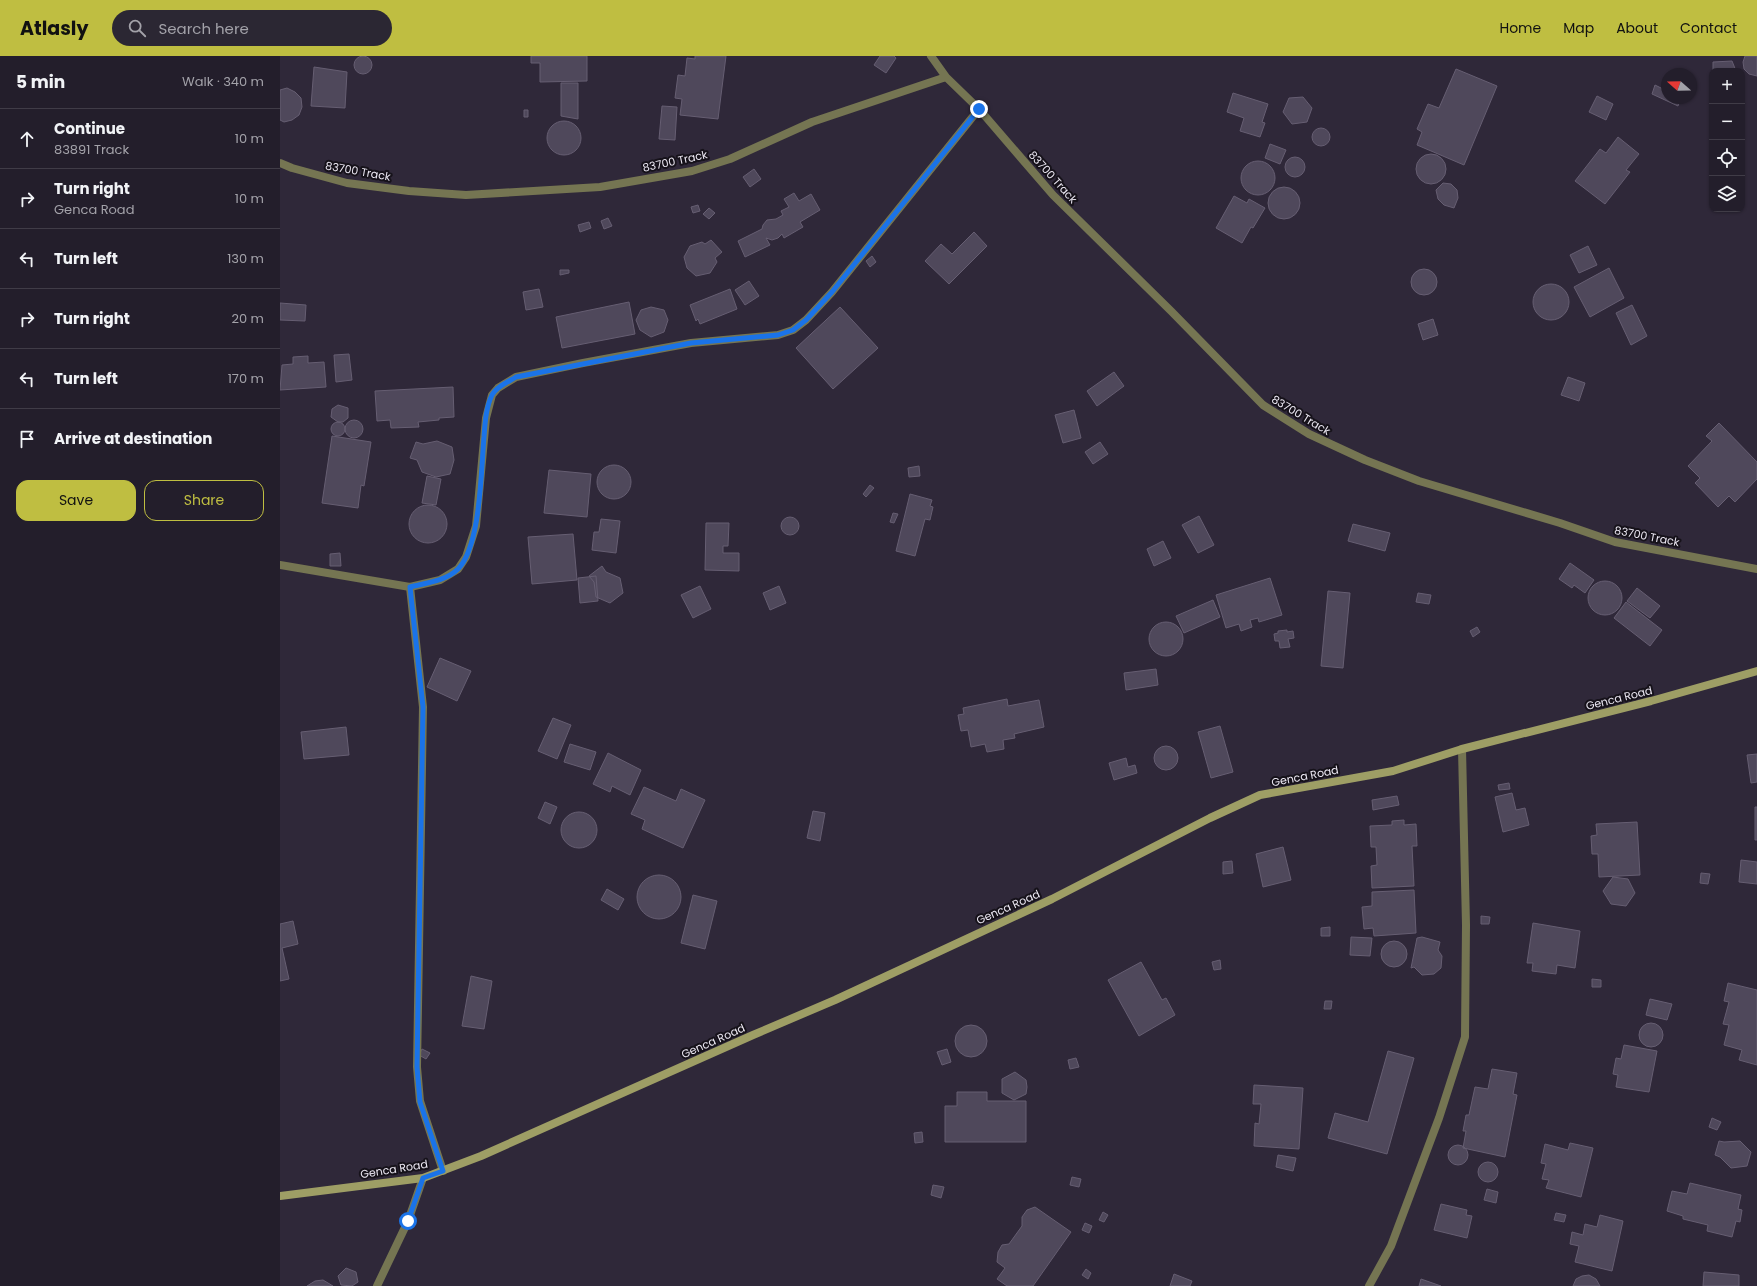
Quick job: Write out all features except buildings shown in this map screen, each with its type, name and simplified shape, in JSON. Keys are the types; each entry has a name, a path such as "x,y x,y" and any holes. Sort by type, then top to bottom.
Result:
{"street":[{"path":"931,56 946,77"},
{"name":"83700 Track","path":"280,163 292,168 347,183 409,191 466,195 600,187 692,171 730,159 812,122 946,77 979,109 1053,195 1171,311 1262,405 1309,434 1365,460 1419,481 1560,523 1615,542 1757,569"},
{"path":"280,565 410,587 440,580 458,569 466,557 476,526 486,418 492,395 498,388 516,377 583,363 691,343 778,335 793,330 806,320 832,292 979,109"},
{"path":"410,587 423,707 417,1067 420,1102 443,1171"},
{"name":"Genca Road","path":"280,1196 423,1178 481,1156 835,1000 1052,899 1210,818 1260,796 1394,771 1462,749 1651,701 1757,671"},
{"path":"1369,1286 1393,1239 1439,1118 1465,1037 1466,925 1462,749"},
{"path":"377,1286 408,1221 423,1178"}],"route":[{"path":"408,1221 423,1178 443,1171 420,1102 417,1067 423,707 410,587 440,580 458,569 466,557 476,526 486,418 492,395 498,388 516,377 691,343 778,335 793,330 806,320 832,292 979,109"}]}
